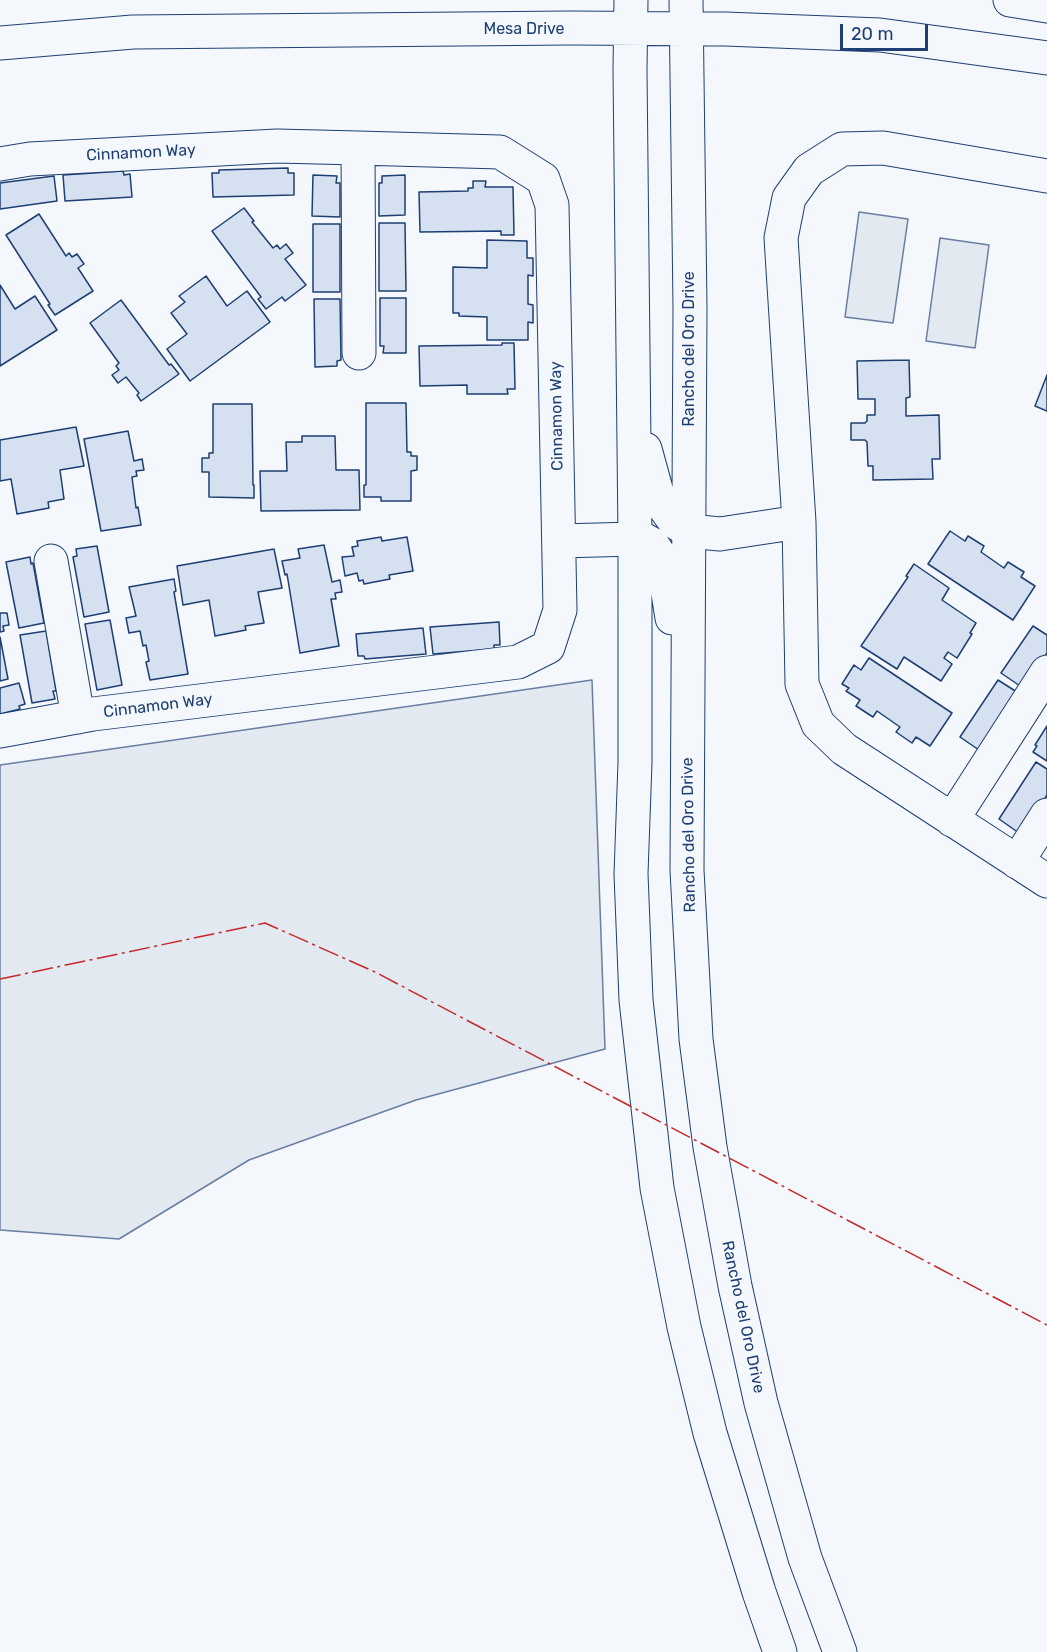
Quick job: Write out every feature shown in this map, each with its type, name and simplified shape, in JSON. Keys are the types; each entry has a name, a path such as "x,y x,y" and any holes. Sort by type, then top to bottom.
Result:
{"main road":[{"path":"1010,0 1047,6"},
{"path":"631,14 635,540 635,762 631,874 636,1000 657,1188 684,1327 710,1433 780,1652"},
{"name":"Mesa Drive","path":"0,43 133,32 686,14 880,35 1047,58"},
{"name":"Rancho del Oro Drive","path":"686,14 690,307 687,870 695,1028 710,1147 735,1286 761,1403 805,1558 840,1652"},
{"name":"Cinnamon Way","path":"0,165 30,159 277,146 500,152 543,178 552,205 560,541 560,610 548,647 518,662 78,717 0,731"},
{"path":"358,148 359,353"},
{"path":"1047,176 883,148 842,149 809,170 789,198 781,238 799,522 802,684 818,724 844,749 1047,882"},
{"path":"633,406 659,500 675,522 689,531 720,534 799,522"},
{"path":"560,541 645,540 652,543 660,556 665,574 688,736"},
{"path":"51,561 78,717"},
{"path":"952,820 1047,672"},
{"path":"1017,862 1047,815"}],"shaded area":[{"path":"859,212 908,219 893,323 845,317"},
{"path":"940,238 989,245 975,348 926,341"},
{"path":"592,680 605,1049 416,1100 249,1160 119,1239 0,1230 0,765"}],"building":[{"path":"288,168 288,173 294,173 294,195 213,197 212,173 219,173 219,170"},
{"path":"123,171 124,175 130,174 132,197 65,201 63,175"},
{"path":"313,175 337,176 336,183 340,183 340,217 312,216"},
{"path":"405,175 405,215 379,216 379,183 382,183 382,176"},
{"path":"54,176 57,201 0,209 0,183"},
{"path":"473,181 486,181 485,187 513,187 514,235 501,235 501,231 420,232 419,192 468,191 468,188 473,188"},
{"path":"244,208 273,248 277,245 280,249 286,244 293,253 285,259 306,285 285,301 282,297 266,309 258,299 261,297 212,231"},
{"path":"39,214 66,256 69,253 72,257 77,254 84,264 78,268 93,291 55,315 6,235"},
{"path":"379,223 405,223 406,291 379,291"},
{"path":"313,224 340,224 340,292 313,292"},
{"path":"487,240 527,241 527,258 533,258 533,276 528,275 528,304 533,305 533,323 528,322 528,340 487,340 487,317 459,316 459,313 453,313 453,267 487,268"},
{"path":"206,276 227,306 247,291 270,322 190,381 167,349 187,334 171,313 185,302 179,296"},
{"path":"0,285 15,309 35,296 57,330 0,366"},
{"path":"380,298 406,298 406,353 383,353 384,346 380,346"},
{"path":"314,299 340,299 341,360 337,361 337,366 315,367"},
{"path":"121,300 169,365 171,364 179,374 141,401 137,395 139,393 126,377 118,383 112,375 119,370 116,366 119,363 90,323"},
{"path":"502,343 514,343 515,389 507,389 508,394 467,394 467,385 420,386 419,346 502,345"},
{"path":"909,360 910,397 906,398 906,416 939,415 940,459 932,459 933,479 873,480 873,466 868,466 867,442 851,440 851,423 865,423 867,415 875,415 875,399 858,399 857,361"},
{"path":"1047,375 1047,411 1035,406"},
{"path":"366,403 406,403 407,452 411,452 411,456 417,456 417,470 411,471 411,501 381,501 381,497 364,497"},
{"path":"213,404 252,404 254,498 209,497 209,472 202,472 202,458 209,458 209,453 213,453"},
{"path":"76,427 84,466 60,470 64,499 48,502 49,508 17,514 11,479 0,481 0,440"},
{"path":"128,431 134,461 142,459 144,470 136,471 137,476 132,477 141,525 101,531 84,439"},
{"path":"302,436 335,436 336,470 359,470 360,510 261,511 260,471 287,471 286,442 302,442"},
{"path":"950,531 965,541 968,536 984,546 981,552 1004,568 1008,562 1024,572 1021,577 1035,586 1013,620 928,564"},
{"path":"381,537 382,541 407,537 413,571 389,575 390,579 364,584 363,580 359,581 357,573 345,576 342,557 354,556 352,547 358,546 357,541"},
{"path":"324,545 332,582 340,580 342,592 335,593 336,599 331,599 339,646 300,653 287,574 285,575 282,561 300,558 298,549"},
{"path":"97,546 109,612 84,617 73,557 77,556 76,549"},
{"path":"274,549 282,588 258,592 264,623 245,626 246,630 215,636 209,600 183,605 177,566"},
{"path":"30,557 44,623 19,628 6,562"},
{"path":"914,564 949,588 942,600 976,623 957,658 948,652 944,658 952,664 941,681 904,657 897,669 861,646 908,577 906,576"},
{"path":"174,579 176,591 174,592 188,674 150,680 146,662 149,661 146,645 143,646 140,631 129,633 126,618 136,616 129,587"},
{"path":"0,613 7,613 9,625 3,626 4,631 0,632"},
{"path":"110,620 122,685 97,690 85,624"},
{"path":"499,622 500,645 494,645 494,649 433,654 430,627"},
{"path":"1033,626 1047,635 1047,653 1023,688 1001,673"},
{"path":"423,628 426,654 365,659 364,656 358,656 356,634"},
{"path":"46,631 56,691 53,691 55,699 32,703 20,635"},
{"path":"0,637 8,679 0,681"},
{"path":"869,658 952,713 930,746 916,737 912,743 896,732 900,727 877,711 873,717 856,706 860,700 846,691 849,688 842,684 854,665 861,670"},
{"path":"998,680 1020,694 979,750 960,737"},
{"path":"19,683 25,704 19,706 20,709 0,714 0,688"},
{"path":"1047,726 1047,761 1033,752"},
{"path":"1036,762 1047,769 1047,795 1026,828 1019,833 999,819"}],"power":[{"path":"0,979 265,923 375,972 1047,1325"}]}
